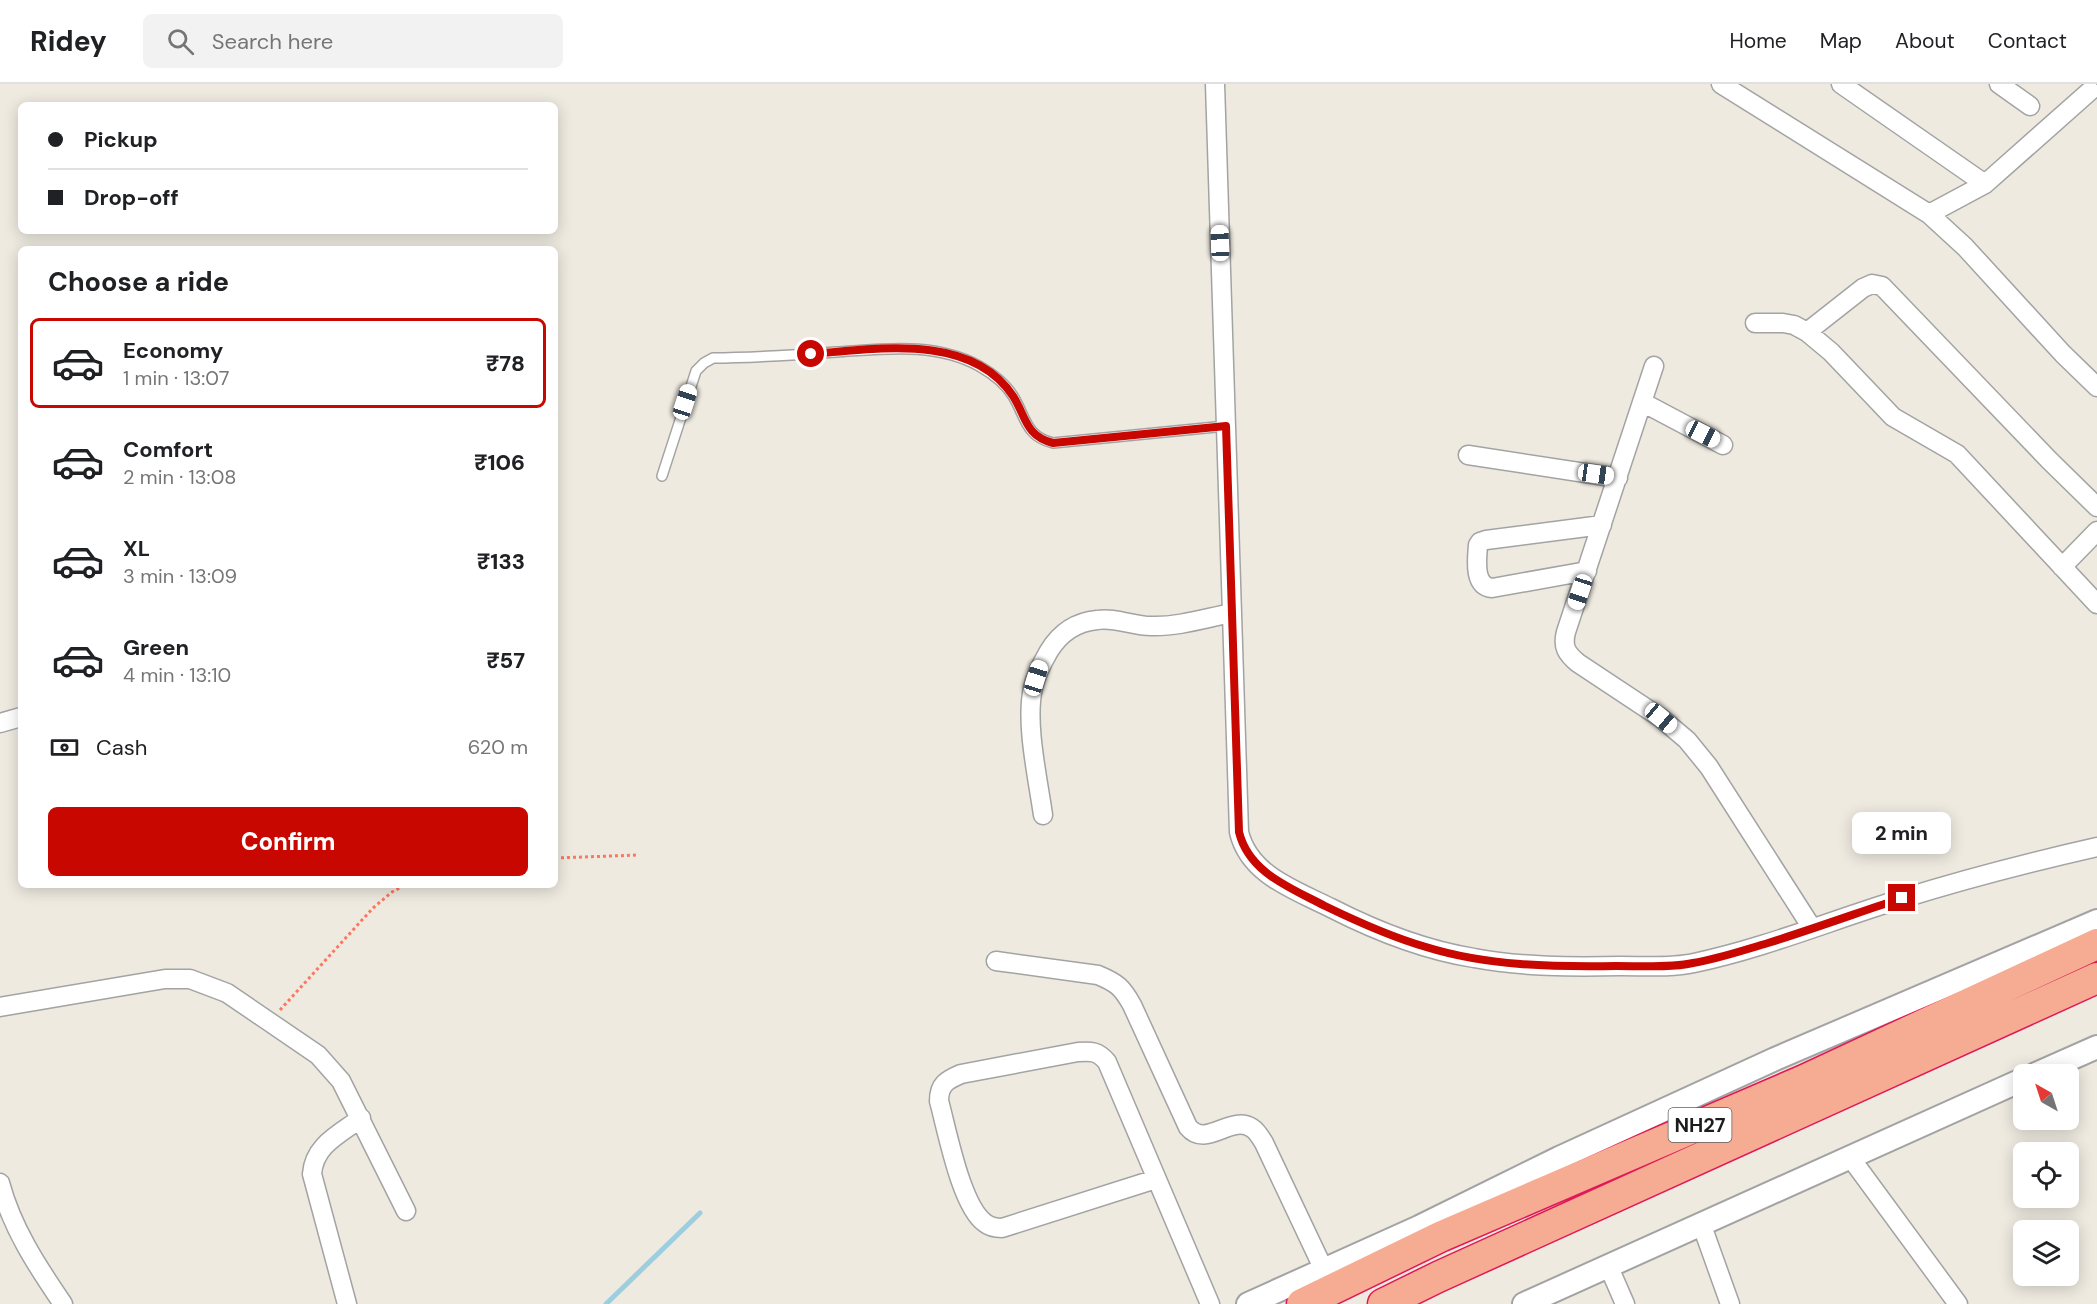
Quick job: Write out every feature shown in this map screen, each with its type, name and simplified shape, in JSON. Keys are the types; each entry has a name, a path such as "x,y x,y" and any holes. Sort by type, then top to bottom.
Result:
{"highway":[{"name":"NH27","path":"1302,1304 1442,1236 1802,1081 2097,944"},
{"name":"NH27","path":"1383,1304 2097,978"}],"street":[{"path":"1215,84 1239,832 1245,851 1259,867 1282,884 1363,925 1428,948 1516,964 1583,967 1692,964 1744,950 1902,898 2097,847"},
{"path":"1841,84 1985,184"},
{"path":"1999,84 2030,106"},
{"path":"1733,86 1929,214 1965,247 2063,354 2097,387"},
{"path":"1929,214 1985,184 2090,91"},
{"path":"1807,333 1863,288 1872,285 1882,286 2097,507"},
{"path":"1755,323 1794,325 1807,333 1831,352 1893,417 1957,454 2097,604"},
{"path":"1654,366 1564,640 1565,648 1569,655 1661,718 1687,740 1709,767 1812,928"},
{"path":"1642,402 1723,445"},
{"path":"1468,455 1618,478"},
{"path":"1587,571 1486,588 1478,577 1478,545 1486,540 1602,525"},
{"path":"2062,567 2097,531"},
{"path":"1043,815 1031,723 1032,690 1040,665 1059,638 1066,631 1084,622 1100,619 1164,626 1232,613"},
{"path":"0,723 18,718"},
{"path":"1248,1304 1419,1227 1559,1158 1775,1059 2097,921"},
{"path":"996,961 1098,975 1113,981 1122,988 1188,1127 1195,1134 1200,1135 1233,1126 1245,1125 1253,1128 1264,1143 1324,1270"},
{"path":"0,1007 165,979 190,980 227,993 318,1055 332,1070 341,1081 361,1118 406,1211"},
{"path":"2059,1064 2097,1047"},
{"path":"1156,1179 1002,1228 993,1227 984,1223 976,1215 966,1197 939,1101 939,1091 950,1079 961,1074 1078,1052 1097,1052 1107,1062 1210,1304"},
{"path":"1533,1302 1608,1265 2013,1084"},
{"path":"346,1304 312,1174 317,1153 324,1145 361,1118"},
{"path":"1850,1157 1958,1304"},
{"path":"0,1183 5,1201 23,1241 63,1304"},
{"path":"1701,1223 1730,1304"},
{"path":"1608,1265 1625,1304"}],"lane":[{"path":"662,476 696,371 713,358 905,348 939,351 963,358 1000,380 1013,397 1030,429 1043,440 1053,443 1226,426"}],"path":[{"path":"558,858 639,855"},
{"path":"268,1022 373,908 399,888"}],"waterway":[{"path":"606,1304 700,1213"}],"route":[{"path":"811,354 905,348 939,351 963,358 1000,380 1013,397 1030,429 1036,436 1053,443 1226,426 1241,841 1252,861 1282,884 1363,925 1428,948 1516,964 1583,967 1657,966 1692,964 1744,950 1902,898"}]}
